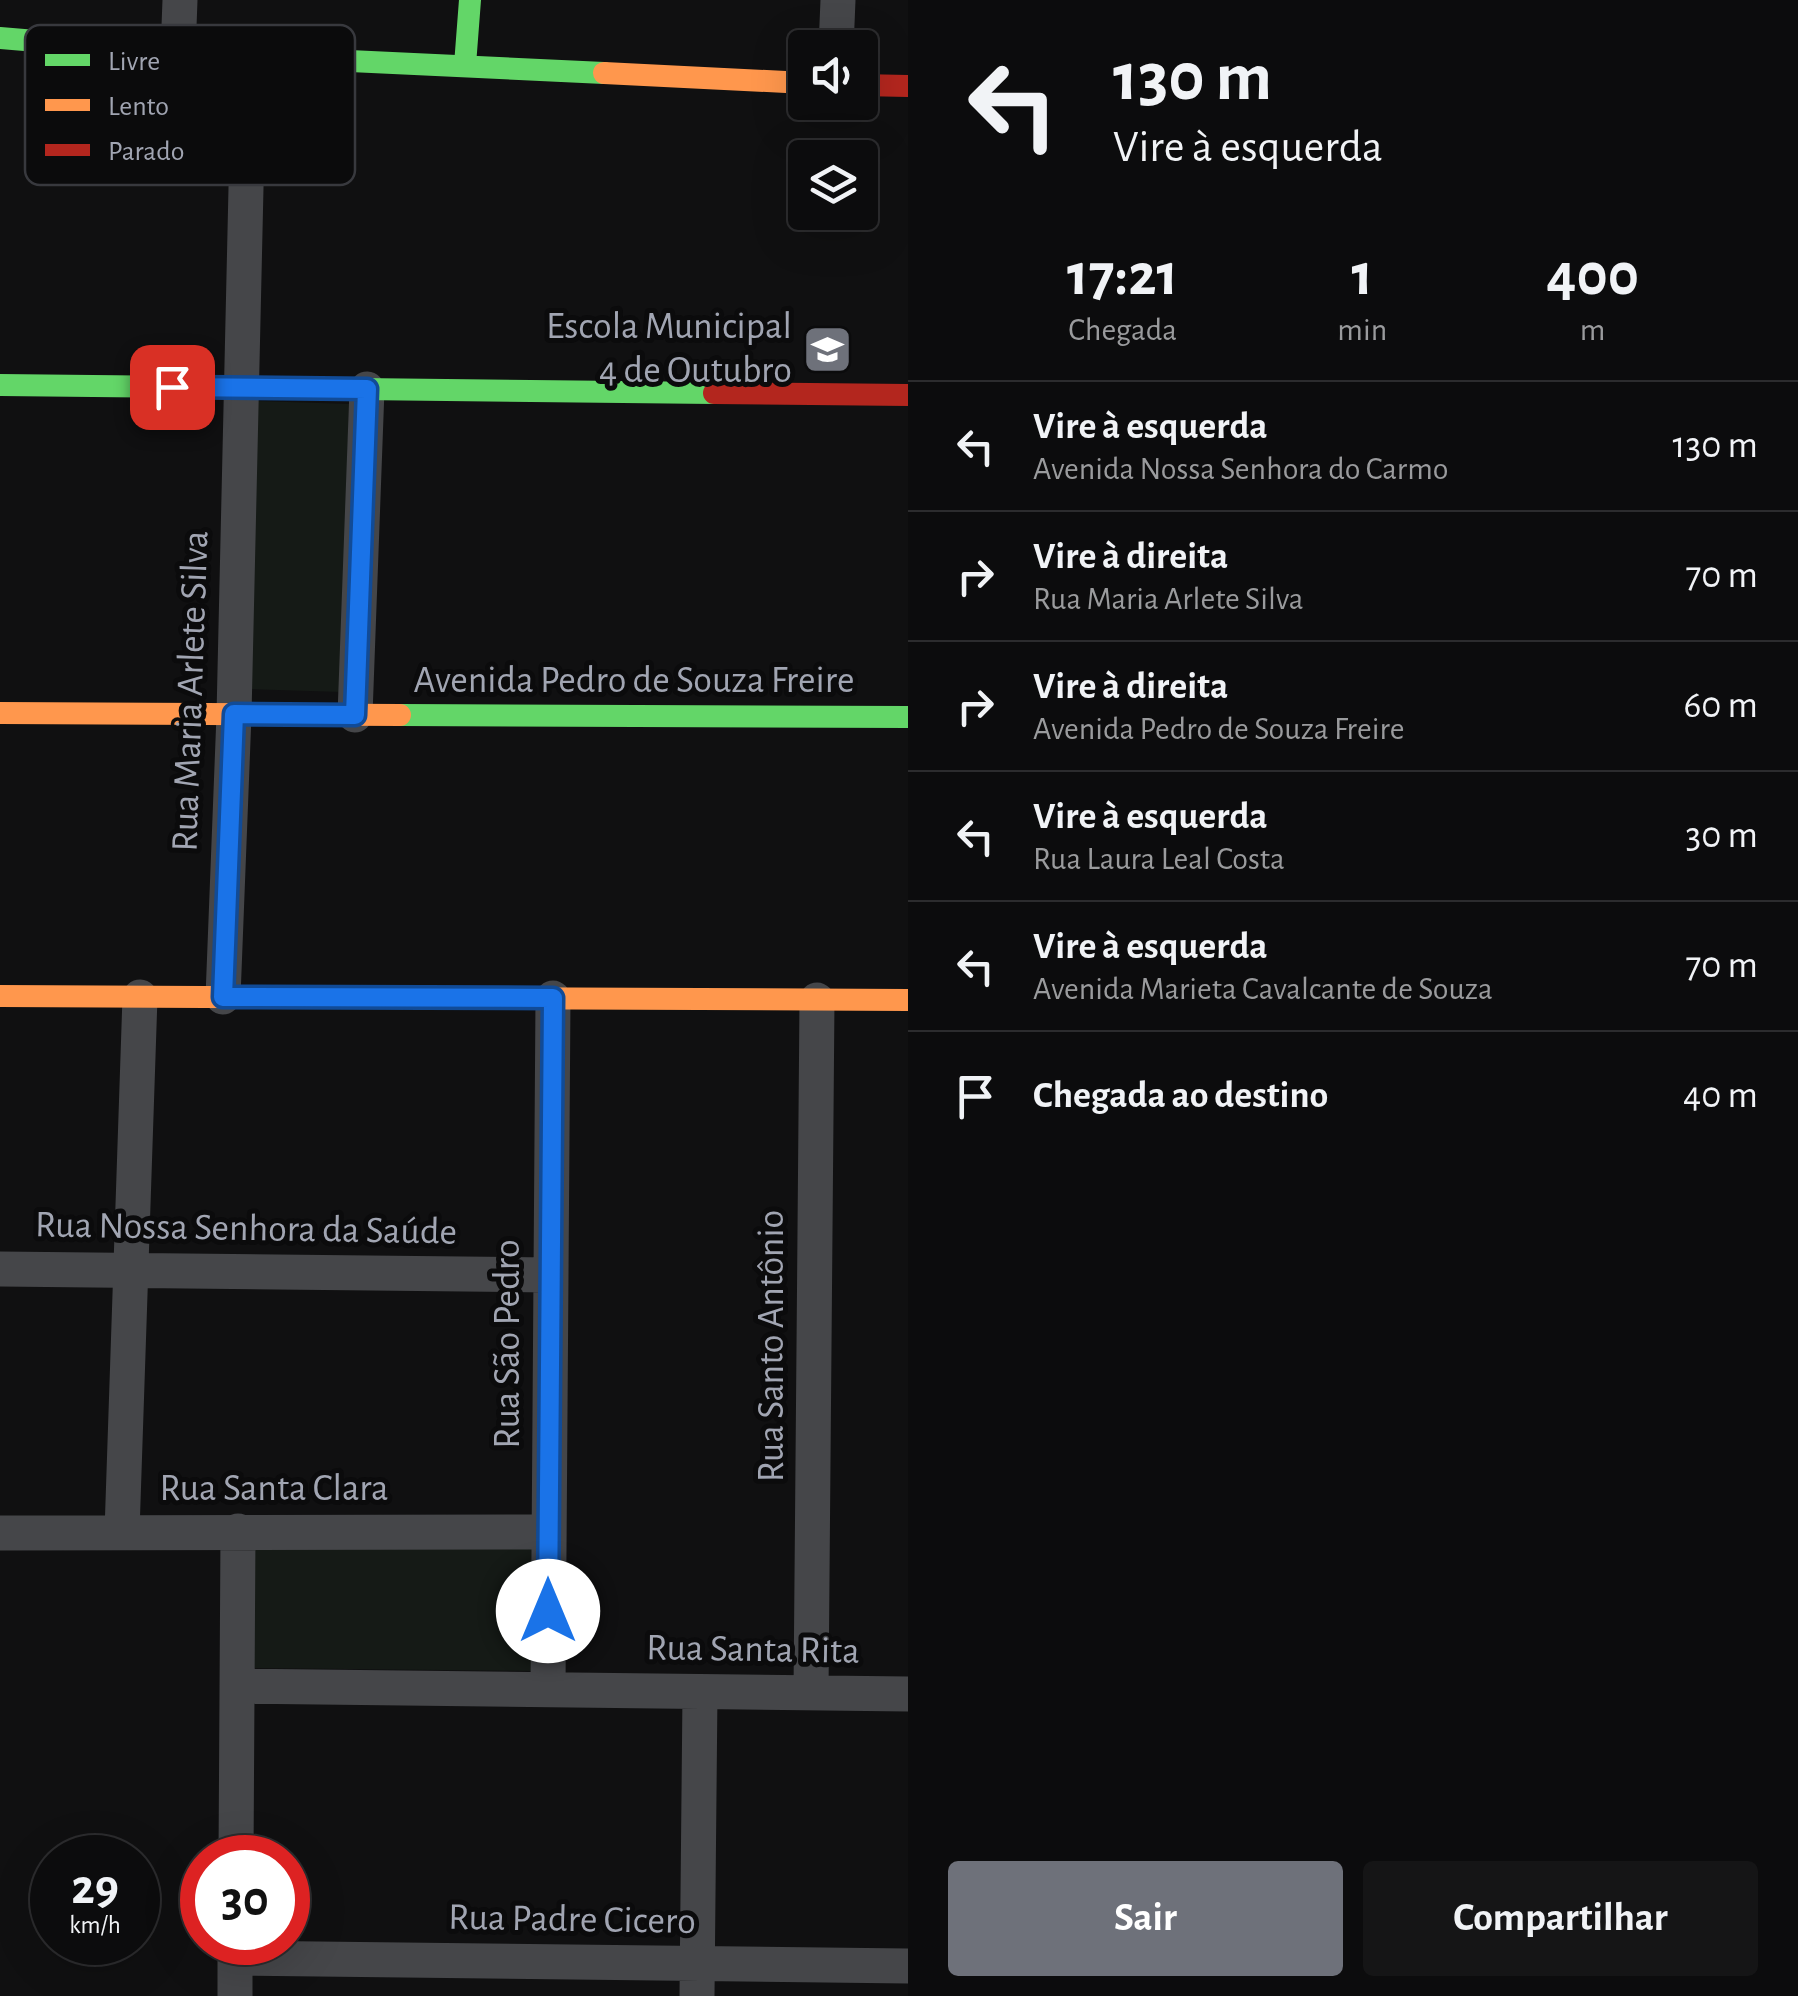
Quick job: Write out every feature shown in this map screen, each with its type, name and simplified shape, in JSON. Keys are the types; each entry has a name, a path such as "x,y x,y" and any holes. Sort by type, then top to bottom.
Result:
{"street":[{"path":"179,25 180,0"},
{"path":"465,65 470,0"},
{"path":"837,30 838,0"},
{"path":"0,38 25,40"},
{"path":"355,60 788,82"},
{"path":"878,85 908,86"},
{"name":"Rua Maria Arlete Silva","path":"223,997 246,185"},
{"path":"0,385 908,395"},
{"path":"355,715 367,389"},
{"name":"Avenida Pedro de Souza Freire","path":"0,713 908,717"},
{"path":"0,996 908,1000"},
{"path":"122,1532 140,997"},
{"name":"Rua São Pedro","path":"548,1690 553,998"},
{"name":"Rua Santo Antônio","path":"812,1693 817,1000"},
{"name":"Rua Nossa Senhora da Saúde","path":"0,1269 551,1275"},
{"path":"236,1835 238,1531"},
{"name":"Rua Santa Clara","path":"0,1533 549,1532"},
{"name":"Rua Santa Rita","path":"238,1686 908,1694"},
{"path":"698,1980 700,1692"},
{"name":"Rua Padre Cicero","path":"310,1955 698,1980 908,1966"},
{"path":"234,1996 235,1965"}],"shaded area":[{"path":"258,401 349,404 341,692 249,689"},
{"path":"534,1537 540,1671 254,1668 252,1543"}],"traffic: fast":[{"path":"465,65 470,0"},
{"path":"0,38 25,40"},
{"path":"355,61 604,73"},
{"path":"0,385 714,393"},
{"path":"400,715 908,717"}],"traffic: slow":[{"path":"604,73 788,82"},
{"path":"0,713 400,715"},
{"path":"0,996 908,1000"}],"traffic: jam":[{"path":"878,85 908,86"},
{"path":"714,393 908,395"}],"place":[{"name":"Escola Municipal 4 de Outubro","path":"827,349"}],"route":[{"path":"172,387 367,389 355,715 234,714 223,997 553,998 548,1611"}]}
